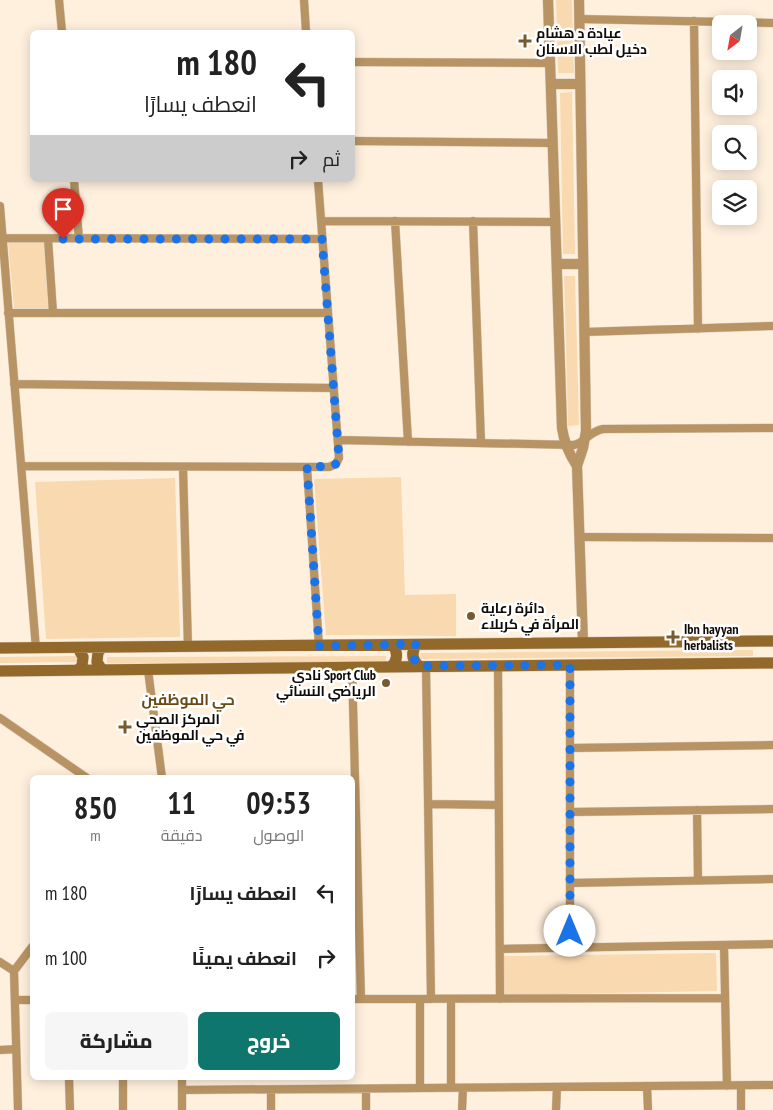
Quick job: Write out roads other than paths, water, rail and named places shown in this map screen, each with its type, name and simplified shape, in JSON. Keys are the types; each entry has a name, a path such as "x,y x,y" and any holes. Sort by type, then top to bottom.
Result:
{"main road":[{"path":"0,648 773,641"},
{"path":"756,642 761,650 756,663"},
{"path":"416,644 413,658 422,666"},
{"path":"391,666 397,654 393,645"},
{"path":"78,648 83,657 82,666 78,670"},
{"path":"102,648 98,652 97,662 102,670"},
{"path":"0,671 773,662"}],"street":[{"path":"59,0 62,30"},
{"path":"304,0 306,30"},
{"path":"548,0 562,428 569,453 577,466"},
{"path":"579,0 586,430 581,457 577,466 583,643"},
{"path":"579,19 773,23"},
{"path":"694,21 698,329"},
{"path":"355,62 550,63"},
{"path":"550,84 580,84"},
{"path":"355,141 552,142"},
{"path":"74,182 78,239"},
{"path":"21,466 332,467 336,464 339,458 338,440 318,182"},
{"path":"0,206 3,282 8,313 36,648"},
{"path":"321,221 555,222"},
{"path":"395,221 408,442"},
{"path":"473,222 481,443"},
{"path":"2,238 322,239"},
{"path":"48,239 53,313"},
{"path":"557,264 583,264"},
{"path":"8,313 328,312"},
{"path":"584,332 773,326"},
{"path":"14,384 334,388"},
{"path":"338,440 566,445 578,444 593,432 603,428 773,428"},
{"path":"184,466 188,647"},
{"path":"307,466 319,646"},
{"path":"580,537 773,538"},
{"path":"570,665 570,947"},
{"path":"422,666 428,804 431,999"},
{"path":"498,666 500,998"},
{"path":"352,667 354,775"},
{"path":"148,670 162,775"},
{"path":"0,718 83,775"},
{"path":"570,748 773,746"},
{"path":"428,804 499,805"},
{"path":"570,812 773,809"},
{"path":"697,810 698,880"},
{"path":"355,862 357,999 725,998"},
{"path":"570,883 773,879"},
{"path":"500,949 773,944"},
{"path":"724,945 727,1086"},
{"path":"18,1110 14,971 30,950"},
{"path":"0,962 14,971"},
{"path":"420,999 420,1088"},
{"path":"451,999 451,1088"},
{"path":"15,1000 30,1000"},
{"path":"0,1050 16,1050"},
{"path":"69,1080 70,1110"},
{"path":"123,1080 124,1110"},
{"path":"182,1080 182,1110"},
{"path":"182,1090 773,1085"},
{"path":"647,1086 648,1110"},
{"path":"741,1086 741,1110"},
{"path":"556,1110 557,1087"},
{"path":"462,1110 463,1088"},
{"path":"366,1089 366,1110"},
{"path":"271,1090 271,1110"}],"place":[{"name":"عيادة د هشام دخيل لطب الاسنان","path":"525,41"},
{"name":"دائرة رعاية المرأة في كربلاء","path":"471,616"},
{"name":"Ibn hayyan herbalists","path":"673,637"},
{"name":"نادي Sport Club الرياضي النسائي","path":"386,683"},
{"name":"المركز الصحي في حي الموظفين","path":"125,727"}],"district":[{"name":"حي الموظفين","path":"188,700"}]}
